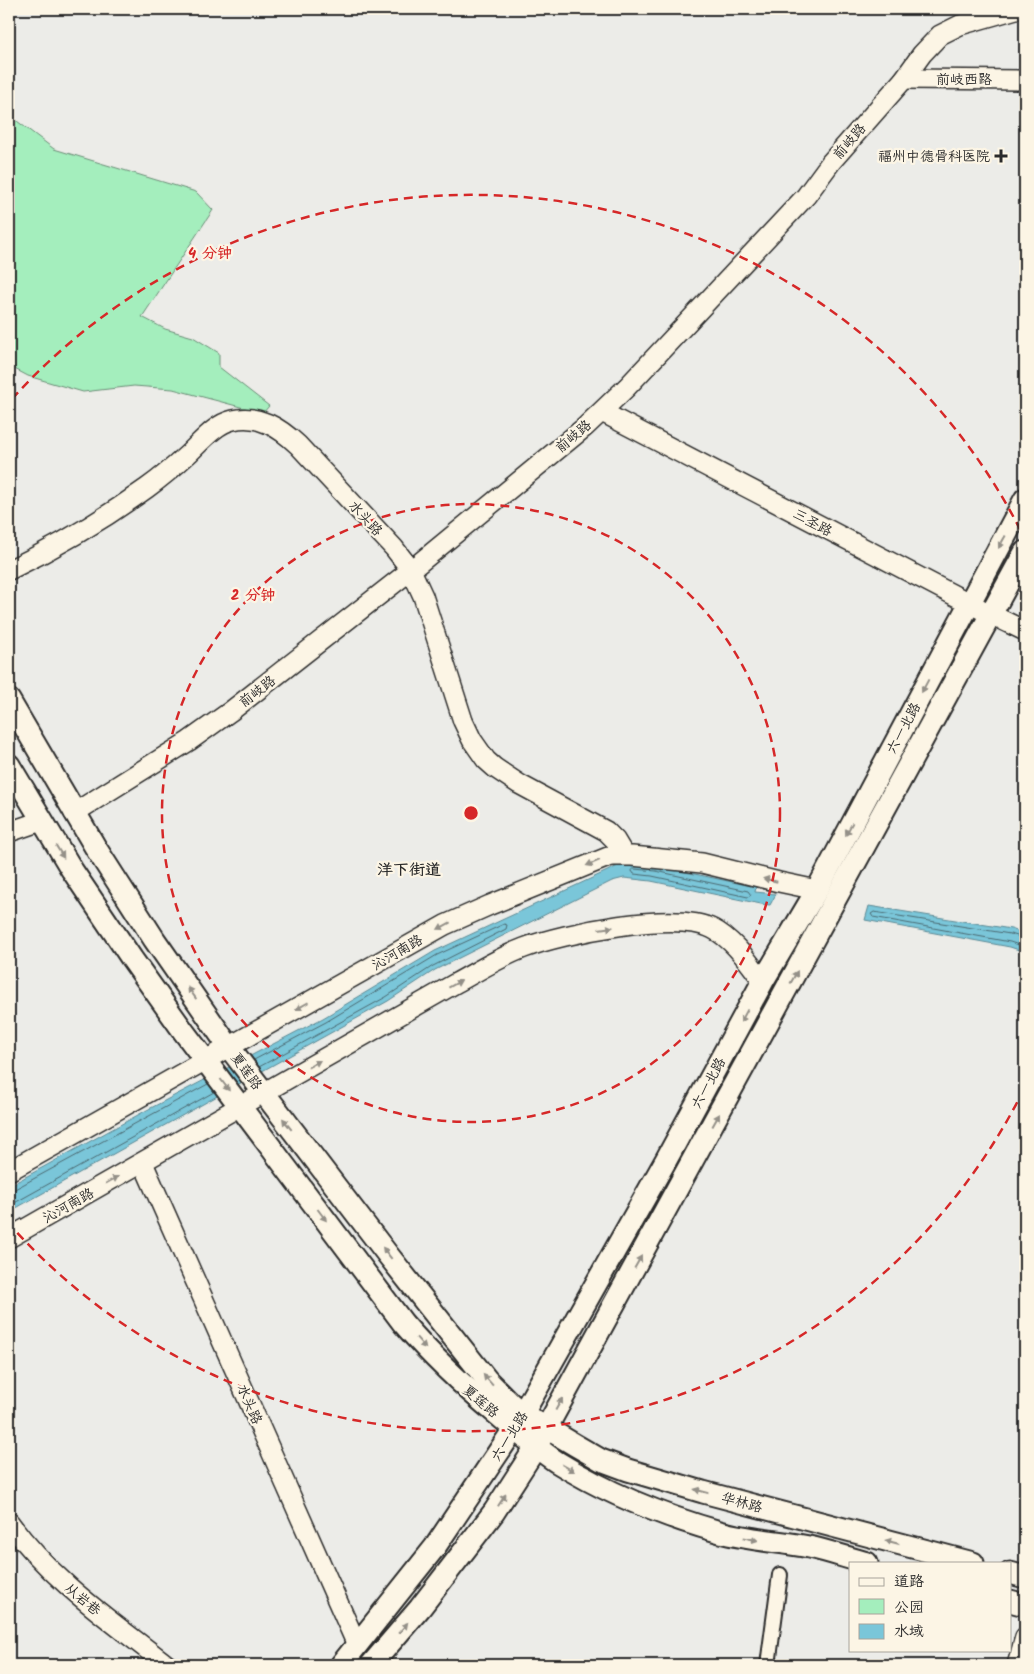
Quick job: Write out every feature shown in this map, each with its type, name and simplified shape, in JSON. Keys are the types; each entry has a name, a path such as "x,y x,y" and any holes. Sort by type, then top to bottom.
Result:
{"main road":[{"name":"六一北路","path":"357,1645 452,1523 518,1421 666,1160 763,981 817,890 1025,499"},
{"name":"六一北路","path":"536,1447 1025,552"},
{"name":"夏莲路","path":"9,700 74,813 154,939 229,1047 518,1421"},
{"name":"夏莲路","path":"9,765 41,821 126,951 184,1032 403,1323 446,1370 518,1421"},
{"name":"华林路","path":"518,1421 546,1428 602,1460 646,1476 969,1562"},
{"path":"518,1421 536,1447 588,1480 658,1512 688,1523 757,1540 809,1547 863,1562"},
{"path":"371,1665 420,1608 494,1512 536,1447"},
{"path":"1012,1573 1025,1576"},
{"path":"1012,1602 1025,1605"},
{"path":"341,1665 357,1645"}],"street":[{"name":"前岐路","path":"74,813 211,726 410,570 605,408 634,380 806,196 831,162 940,35 960,25 1016,9"},
{"name":"前岐西路","path":"904,79 980,78 1025,80"},
{"name":"三圣路","path":"605,408 972,598 1025,631"},
{"name":"水头路","path":"9,570 78,533 147,488 168,472 221,424 244,418 266,422 291,438 394,548 410,570 423,596 463,720 472,740 486,760 499,772 519,784 606,831 615,840 624,855"},
{"name":"三圣路","path":"994,610 1025,617"},
{"path":"9,832 41,821"},
{"name":"沁河南路","path":"9,1171 452,921 608,857 624,855 702,863 817,890"},
{"name":"沁河南路","path":"9,1238 506,956 536,944 585,931 643,924 693,922 714,929 721,934 763,981"},
{"name":"水头路","path":"143,1163 357,1645"},
{"name":"从岩巷","path":"9,1522 32,1552 62,1582 167,1665"},
{"path":"768,1665 780,1575"},
{"path":"1017,1665 1025,1636"}],"green space":[{"path":"9,115 54,149 196,192 213,210 142,317 165,329 193,337 219,353 219,367 269,406 263,413 173,389 134,386 83,392 28,376 9,366"}],"water":[{"path":"629,864 657,866 756,887 755,892 776,894 770,905 651,881 624,878 612,881 435,970 388,1001 9,1212 9,1186 147,1110 323,1018 435,951 618,866"},
{"path":"869,906 1011,929 1025,934 1025,952 1010,947 865,920"}],"place":[{"name":"福州中德骨科医院","path":"1001,156"}],"district":[{"name":"洋下街道","path":"409,869"}]}
